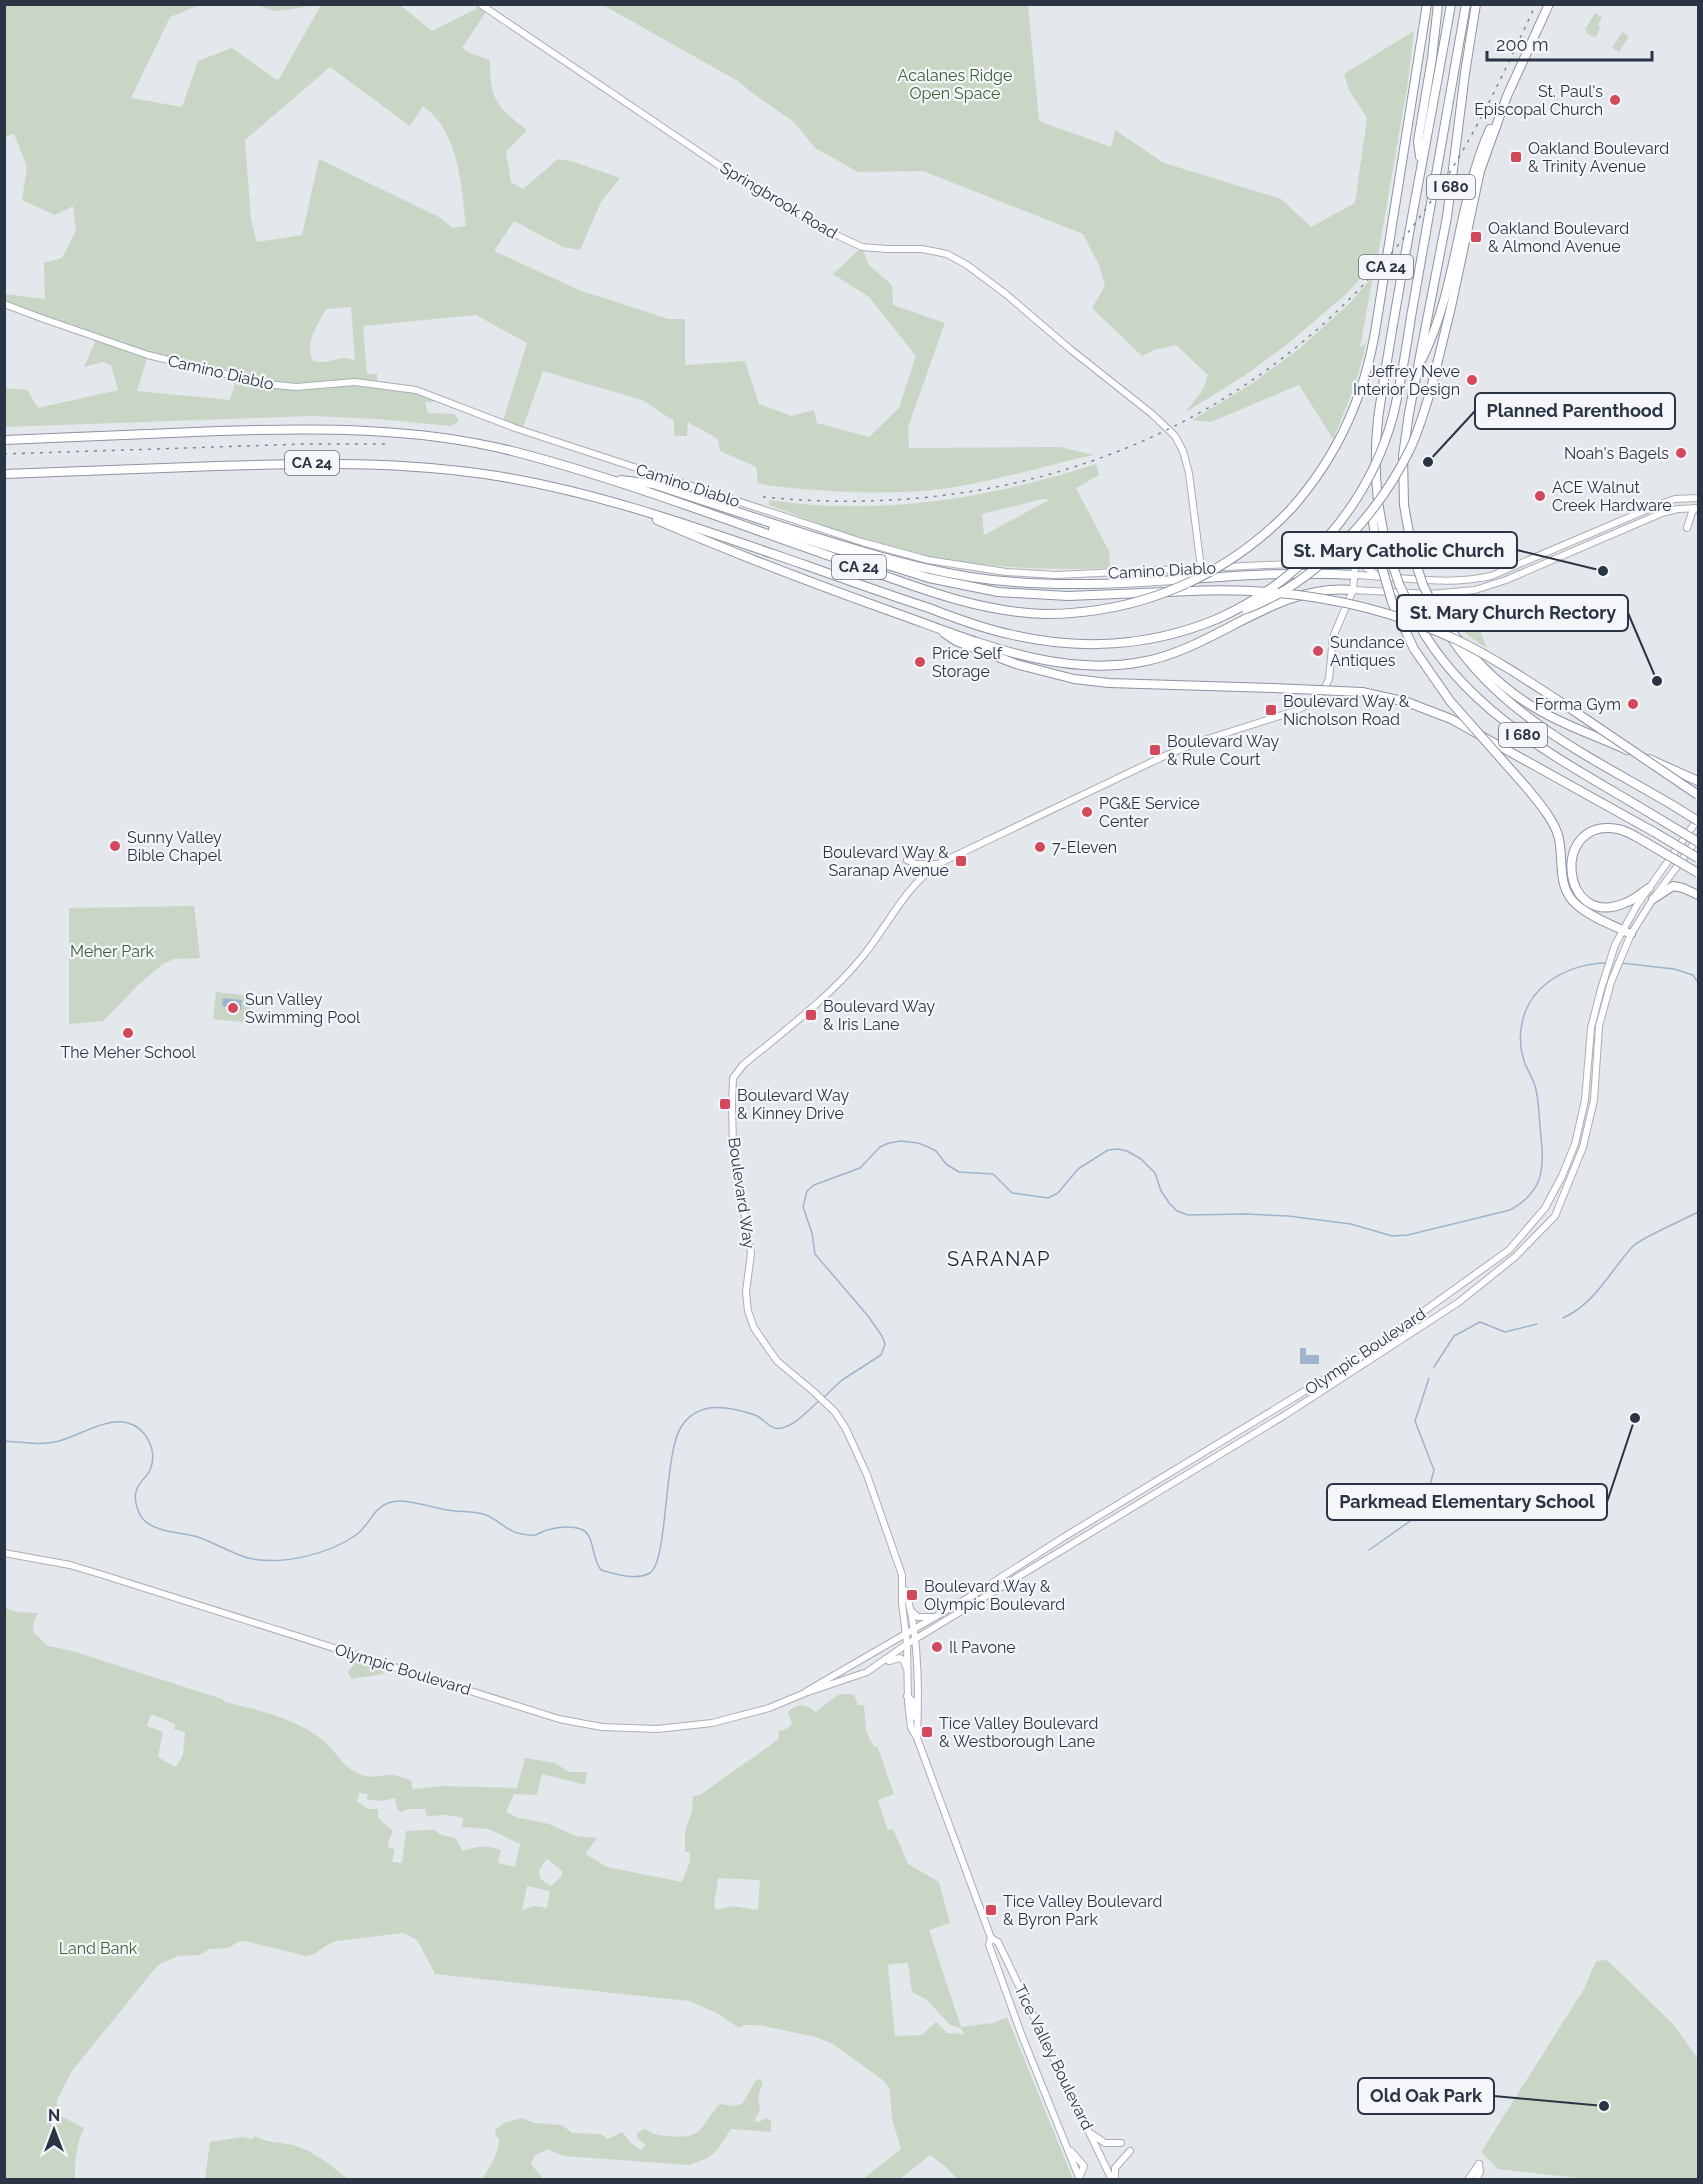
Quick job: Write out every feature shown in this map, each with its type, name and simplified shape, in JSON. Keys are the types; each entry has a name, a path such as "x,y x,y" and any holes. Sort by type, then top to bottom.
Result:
{"highway":[{"name":"CA 24","path":"7,439 294,429 379,430 432,436 525,455 676,501 952,599 999,610 1045,614 1079,613 1134,603 1176,589 1236,556 1291,509 1334,450 1355,407 1367,373 1427,4"},
{"path":"1420,165 1418,141 1431,66 1438,4"},
{"name":"I 680","path":"1451,4 1435,97 1420,165 1378,419 1375,454 1376,498 1389,554 1399,584 1427,638 1472,694 1528,739 1698,840"},
{"path":"1216,619 1259,597 1298,568 1323,543 1353,504 1371,472 1389,428 1398,393 1466,4"},
{"name":"I 680","path":"1476,4 1447,217 1409,413 1402,468 1404,511 1413,555 1423,585 1450,638 1473,668 1494,690 1517,710 1548,731 1698,820"},
{"path":"1418,368 1431,342 1474,170 1485,139 1549,4"},
{"path":"617,503 713,533 1006,634 1065,643 1126,643 1171,635 1255,605 1292,584 1322,562 1352,533 1368,515 1398,471 1410,448 1431,389 1457,279 1474,192 1507,96"},
{"name":"CA 24","path":"4,474 312,463 431,467 501,477 617,503 817,585 933,626"},
{"path":"605,479 652,484 897,561 977,578 1060,584 1287,574 1355,575"},
{"path":"1376,498 1373,522 1378,554 1392,602 1414,649 1450,701 1527,788 1548,816 1557,832 1561,877 1569,896 1585,911 1627,932"},
{"path":"676,501 699,505 929,578 987,591 1021,595 1068,596 1258,591 1307,596 1366,608 1423,626 1478,651 1510,669 1698,795"},
{"path":"933,626 1043,660 1078,666 1112,667 1161,658 1185,650 1295,596 1323,590 1353,590"},
{"path":"1438,616 1481,667 1500,684 1529,704 1559,720 1698,781"},
{"path":"933,626 956,641 993,656 1033,670 1068,678 1115,683 1362,692 1407,702 1461,724 1698,858"},
{"path":"1649,888 1626,903 1609,907 1590,903 1573,882 1570,869 1573,853 1586,836 1598,830 1608,828 1623,830 1698,873"},
{"path":"1653,899 1673,886 1683,888 1698,896"}],"street":[{"name":"Springbrook Road","path":"480,4 748,185 830,232 862,247 922,249 947,254 1007,295 1161,422 1174,436 1183,451 1190,473 1201,568"},
{"name":"Camino Diablo","path":"4,304 148,355 266,384 296,387 356,382 416,390 515,428 862,542 928,560 979,569 1031,574 1102,574 1311,563 1338,551 1352,558"},
{"path":"1355,575 1458,581 1491,576 1660,504 1675,499 1698,498"},
{"path":"1352,558 1355,575 1353,590 1430,594 1459,593 1506,580 1662,513 1697,508"},
{"path":"1687,528 1692,512 1697,508"},
{"path":"1352,558 1378,576"},
{"name":"Boulevard Way","path":"906,1633 902,1603 902,1575 867,1475 846,1429 830,1406 777,1361 754,1328 748,1311 746,1292 751,1253 733,1146 733,1078 743,1065 844,978 863,956 912,886 938,864 1160,758 1215,736 1309,705 1327,685 1333,637 1353,590"},
{"name":"Olympic Boulevard","path":"4,1553 70,1565 559,1719 602,1727 657,1729 712,1723 769,1708 805,1693 860,1675 1371,1360 1459,1302 1515,1257 1555,1216 1583,1147 1594,1100 1599,1026 1611,982 1626,947 1627,932 1649,888 1698,820"},
{"name":"Olympic Boulevard","path":"805,1693 814,1685 935,1617 1356,1360 1509,1250 1545,1208 1572,1151 1585,1100 1591,1028 1603,981 1616,945 1698,840"},
{"path":"907,860 916,864 938,864"},
{"name":"Boulevard Way","path":"903,1585 911,1611 913,1630 911,1642"},
{"path":"911,1611 922,1617 935,1617"},
{"name":"Tice Valley Boulevard","path":"906,1633 911,1642 918,1723 917,1738"},
{"name":"Tice Valley Boulevard","path":"911,1642 907,1671 911,1728 917,1738 991,1938 989,1945 1007,1996 1079,2179"},
{"path":"875,1667 894,1658 900,1658 904,1661 907,1671"},
{"path":"908,1696 913,1701 914,1716 918,1723"},
{"name":"Tice Valley Boulevard","path":"991,1938 998,1942 1113,2180"},
{"path":"1089,2132 1105,2143 1121,2143"},
{"path":"1113,2180 1115,2168 1130,2151"},
{"path":"1468,2180 1479,2164 1480,2172 1476,2180"}],"green space":[{"path":"256,4 318,5 276,11"},
{"path":"4,5 200,5 170,17 131,98 182,107 198,61 232,48 278,81 321,5 400,5 432,31 481,6 487,10 462,48 490,60 491,84 497,101 508,115 527,130 506,152 511,182 523,189 558,159 574,162 620,178 601,202 580,250 563,247 514,221 494,251 579,290 668,319 685,319 685,365 745,361 759,404 792,416 814,410 817,423 869,437 899,408 916,356 869,297 833,274 862,247 869,265 892,285 893,305 945,323 908,427 909,448 1060,447 1093,455 949,488 904,492 857,492 765,485 758,483 756,467 720,451 718,439 688,422 687,436 674,436 674,421 642,400 543,371 522,430 502,424 527,343 476,315 363,326 367,374 377,374 377,384 447,401 425,402 428,413 455,414 459,421 451,426 313,416 5,427 5,388 27,390 38,408 118,390 111,365 103,362 84,367 97,338 5,304 5,294 45,299 44,263 62,258 76,231 73,206 55,215 22,200 27,167 14,134 5,137","holes":["330,67 410,126 423,106 435,117 445,130 452,145 460,177 466,226 453,228 439,217 319,159 302,235 257,242 251,220 245,140","351,307 355,361 345,358 324,362 313,361 311,341 326,309","148,355 237,378 230,400 137,391"]},
{"name":"Acalanes Ridge Open Space","path":"603,5 1028,5 1039,121 1111,147 1115,130 1164,163 1281,199 1311,227 1355,203 1367,118 1349,90 1344,74 1414,31 1407,88 1377,261 1346,294 1290,342 1247,374 1186,412 1203,389 1208,375 1176,345 1154,350 1142,356 1092,308 1105,286 1099,265 1083,234 923,171 858,172 815,148 794,122 738,81"},
{"path":"1595,13 1602,17 1598,24 1600,29 1595,38 1585,29"},
{"path":"1622,32 1629,36 1619,52 1612,48"},
{"path":"1373,276 1360,348 1366,343 1363,356 1352,392 1333,439 1299,385 1211,422 1192,420 1253,383 1300,348 1351,302"},
{"path":"1096,464 1099,475 1076,488 1109,551 1110,568 1009,567 933,557 838,531 769,505 769,500 810,505 852,506 934,501 975,495","holes":["1043,499 1049,500 984,535 982,514"]},
{"path":"1441,600 1467,600 1487,648 1460,628"},
{"name":"Meher Park","path":"194,906 200,958 174,959 164,963 139,984 103,1021 69,1024 69,908"},
{"name":"Sun Valley Swimming Pool","path":"216,992 252,996 250,1023 213,1019"},
{"name":"Land Bank","path":"5,1608 17,1612 38,1613 34,1621 33,1632 48,1646 72,1651 290,1721 314,1733 347,1766 362,1775 398,1776 411,1780 413,1789 443,1786 517,1788 525,1758 555,1763 569,1772 587,1772 585,1785 542,1774 537,1795 514,1794 506,1812 519,1818 549,1824 576,1836 597,1838 585,1854 607,1867 682,1882 690,1862 690,1852 685,1852 685,1832 692,1811 693,1796 700,1795 779,1739 778,1732 792,1724 788,1712 794,1707 805,1706 815,1712 841,1694 854,1695 858,1705 864,1705 866,1731 874,1747 877,1746 894,1794 878,1800 888,1830 893,1829 908,1864 939,1882 950,1923 929,1930 961,2027 993,2023 1007,2017 1073,2179 957,2179 930,2155 900,2179 863,2179 901,2149 892,2119 890,2090 884,2081 833,2044 816,2037 758,2025 744,2025 739,2028 717,2013 689,2001 435,1974 418,1941 403,1933 336,1941 306,1956 245,1941 228,1948 210,1949 199,1955 178,1956 158,1965 72,2071 57,2100 57,2114 84,2128 76,2153 75,2179 5,2179","holes":["151,1714 175,1724 174,1729 185,1732 183,1755 176,1767 158,1757 163,1732 147,1726","359,1793 368,1794 366,1799 380,1801 395,1798 397,1809 402,1812 408,1809 425,1809 427,1816 447,1815 463,1818 462,1827 489,1829 520,1844 515,1867 498,1863 501,1850 482,1847 463,1851 455,1838 439,1834 434,1830 406,1831 402,1863 392,1862 395,1849 389,1848 388,1842 393,1831 378,1818 378,1809 368,1809 357,1801","547,1859 562,1871 562,1876 551,1886 540,1878 541,1867","718,1878 760,1880 758,1910 732,1906 717,1910 714,1906","527,1886 550,1891 547,1908 534,1906 522,1910","908,1963 912,1992 926,1999 950,2025 961,2028 964,2034 947,2033 936,2022 922,2035 895,2036 889,1964"]},
{"path":"357,1659 386,1669 383,1674 351,1679 348,1672"},
{"path":"1607,1960 1673,2024 1698,2059 1698,2179 1586,2179 1498,2169 1481,2152 1584,1989 1596,1961"},
{"path":"760,2079 763,2082 758,2097 760,2110 754,2121 759,2122 766,2118 771,2121 771,2132 731,2129 717,2150 708,2158 689,2165 564,2156 548,2149 535,2155 531,2164 543,2179 482,2179 497,2150 499,2139 495,2134 496,2129 504,2123 521,2118 535,2123 562,2125 572,2133 601,2134 608,2139 622,2132 632,2144 641,2150 646,2145 637,2138 637,2133 645,2129 667,2136 679,2137 695,2134 720,2104 735,2106 742,2104 756,2080"},
{"path":"255,2136 304,2149 348,2179 205,2179 210,2142 242,2137 252,2139"}],"water":[{"path":"223,998 242,1000 241,1010 222,1006"},
{"path":"1300,1348 1306,1348 1306,1355 1319,1355 1319,1364 1300,1364"}],"waterway":[{"path":"823,1398 842,1380 881,1355 885,1344 868,1316 815,1254 812,1233 803,1207 807,1191 814,1185 860,1168 880,1147 901,1141 918,1143 936,1151 946,1164 959,1172 993,1174 1012,1193 1048,1198 1058,1193 1078,1169 1108,1150 1118,1149 1141,1159 1155,1173 1161,1191 1170,1204 1177,1211 1188,1215 1288,1216 1351,1224 1392,1236 1408,1235 1510,1210 1531,1194 1537,1185 1542,1164 1537,1096 1521,1050 1523,1018 1532,999 1547,983 1568,971 1583,966 1607,963"},
{"path":"1621,963 1674,969 1693,975 1698,983"},
{"path":"1563,1318 1575,1312 1594,1295 1633,1246 1698,1212"},
{"path":"1434,1367 1454,1336 1480,1322 1505,1332 1537,1324"},
{"path":"1369,1550 1423,1512 1434,1470 1415,1421 1429,1378"},
{"path":"4,1441 46,1443 67,1439 111,1423 120,1422 135,1426 145,1435 153,1456 150,1470 139,1484 135,1496 143,1519 154,1527 198,1537 248,1558 290,1559 333,1548 356,1535 383,1505 403,1501 482,1514 517,1533 526,1535 535,1535 560,1527 579,1528 587,1533 601,1570 625,1576 638,1576 650,1573 656,1565 676,1440 681,1427 688,1418 705,1409 735,1409 755,1415 774,1428 782,1428 797,1420 819,1401"}],"railway":[{"path":"763,497 860,501 954,494 1045,476 1132,446 1213,405 1290,353 1359,289 1422,214 1470,138 1536,4"},
{"path":"4,454 306,444 391,444"}],"place":[{"name":"St. Paul's Episcopal Church","path":"1615,100"},
{"name":"Oakland Boulevard & Trinity Avenue","path":"1516,157"},
{"name":"Oakland Boulevard & Almond Avenue","path":"1476,237"},
{"name":"Jeffrey Neve Interior Design","path":"1472,380"},
{"name":"Noah's Bagels","path":"1681,453"},
{"name":"Planned Parenthood","path":"1428,462"},
{"name":"ACE Walnut Creek Hardware","path":"1540,496"},
{"name":"St. Mary Catholic Church","path":"1603,571"},
{"name":"Sundance Antiques","path":"1318,651"},
{"name":"Price Self Storage","path":"920,662"},
{"name":"St. Mary Church Rectory","path":"1657,681"},
{"name":"Forma Gym","path":"1633,704"},
{"name":"Boulevard Way & Nicholson Road","path":"1271,710"},
{"name":"Boulevard Way & Rule Court","path":"1155,750"},
{"name":"PG&E Service Center","path":"1087,812"},
{"name":"Sunny Valley Bible Chapel","path":"115,846"},
{"name":"7-Eleven","path":"1040,847"},
{"name":"Boulevard Way & Saranap Avenue","path":"961,861"},
{"name":"Sun Valley Swimming Pool","path":"233,1008"},
{"name":"Boulevard Way & Iris Lane","path":"811,1015"},
{"name":"The Meher School","path":"128,1033"},
{"name":"Boulevard Way & Kinney Drive","path":"725,1104"},
{"name":"Parkmead Elementary School","path":"1635,1418"},
{"name":"Boulevard Way & Olympic Boulevard","path":"912,1595"},
{"name":"Il Pavone","path":"937,1647"},
{"name":"Tice Valley Boulevard & Westborough Lane","path":"927,1732"},
{"name":"Tice Valley Boulevard & Byron Park","path":"991,1910"},
{"name":"Old Oak Park","path":"1604,2106"}],"district":[{"name":"SARANAP","path":"999,1259"}]}
